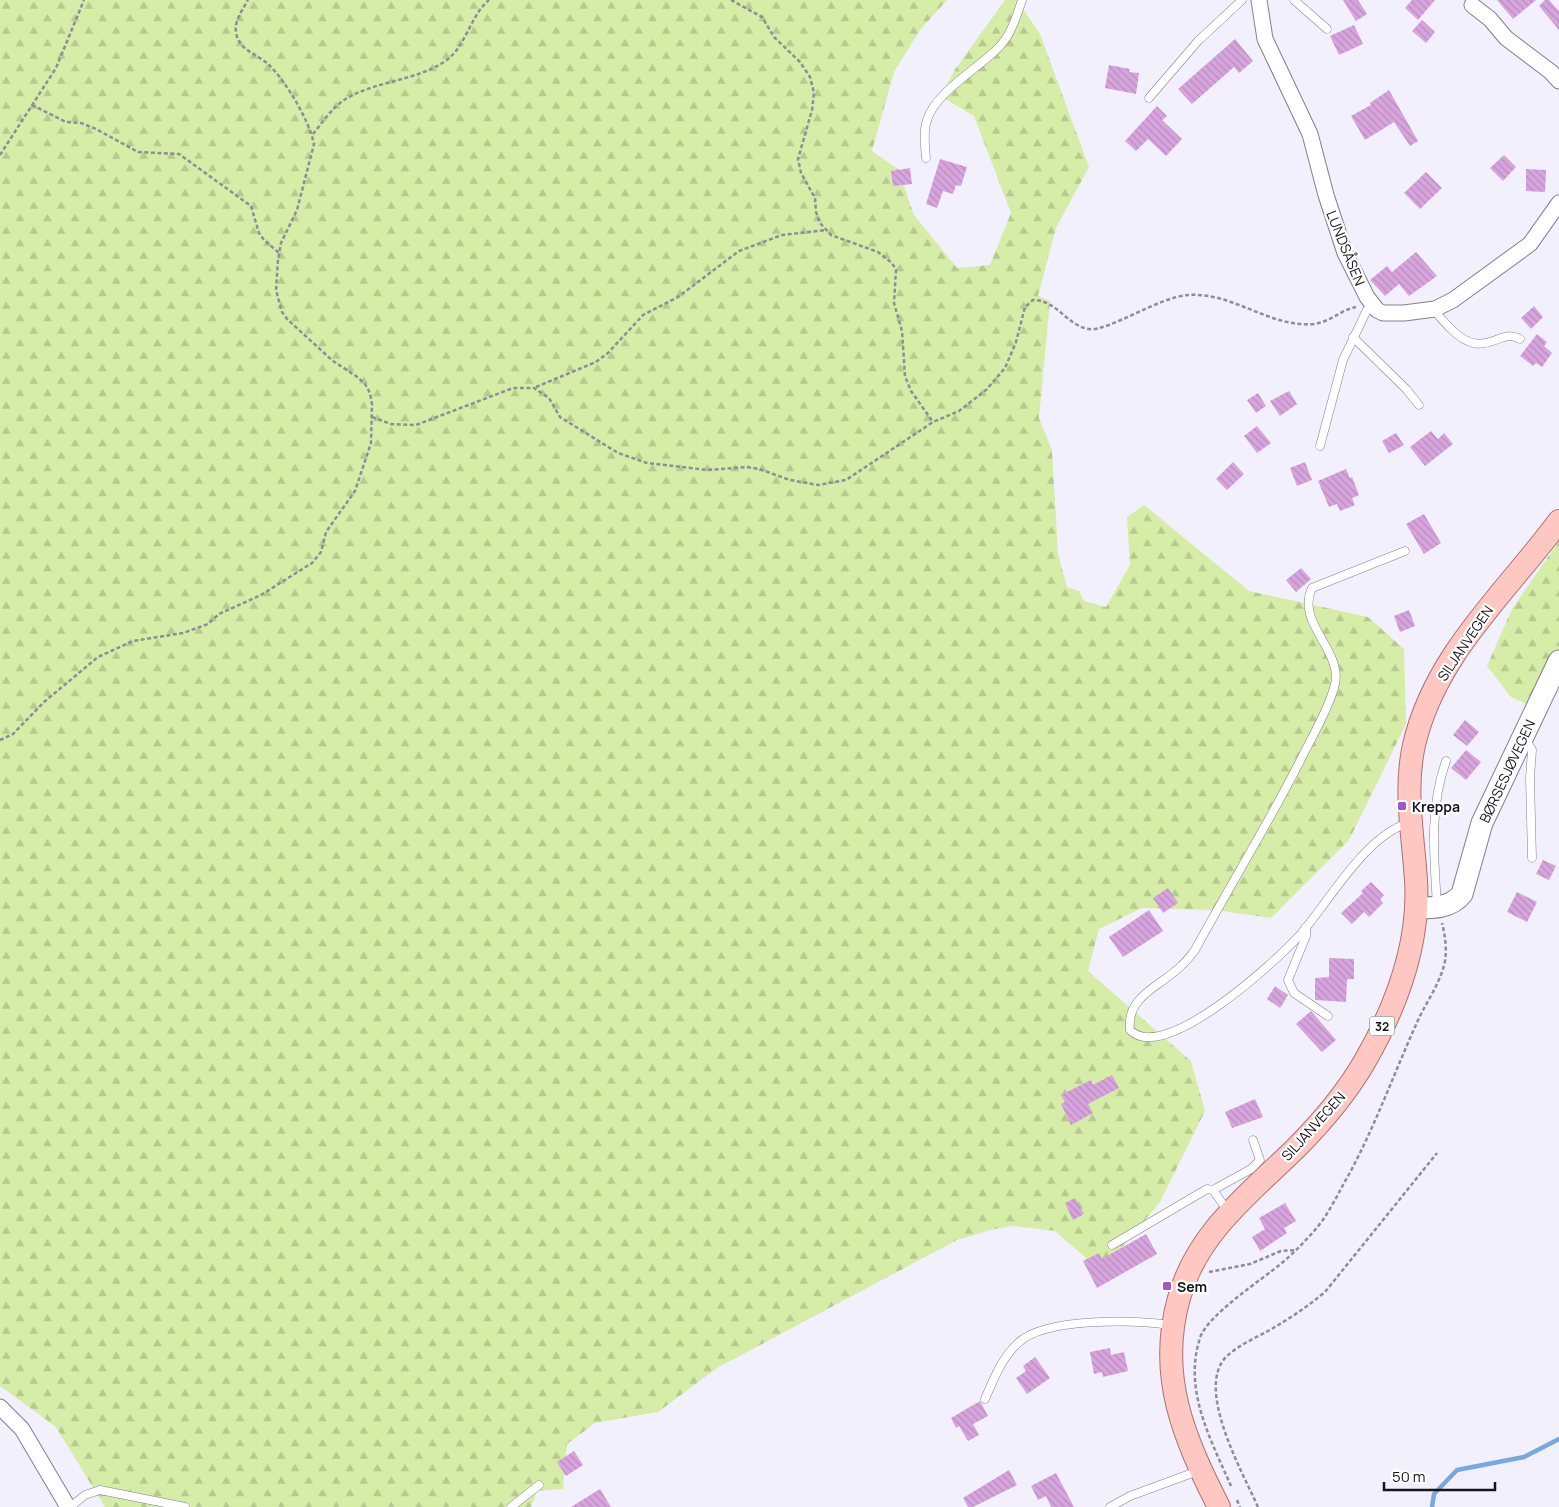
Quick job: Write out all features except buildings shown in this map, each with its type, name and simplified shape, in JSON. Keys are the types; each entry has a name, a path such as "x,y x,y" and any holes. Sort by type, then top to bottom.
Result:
{"main road":[{"name":"SILJANVEGEN","path":"1219,1507 1201,1470 1175,1403 1171,1360 1173,1325 1179,1296 1191,1267 1209,1235 1229,1212 1323,1120 1354,1079 1378,1036 1402,979 1413,938 1427,908 1416,881 1410,822 1408,785 1414,744 1436,685 1451,657 1559,520"},
{"name":"BØRSESJØVEGEN","path":"1427,908 1453,902 1462,894 1482,823 1559,661"}],"street":[{"name":"LUNDSÅSEN","path":"1259,0 1264,39 1310,134 1326,195 1345,253 1372,304"},
{"path":"1472,5 1490,18 1506,38 1551,72 1559,81"},
{"path":"1372,304 1383,313 1404,313 1435,309 1453,300 1530,244 1559,203"},
{"path":"0,1407 22,1429 69,1507"}],"lane":[{"path":"926,158 925,130 931,111 941,99 1002,44 1012,28 1022,0"},
{"path":"1149,98 1198,41 1242,0"},
{"path":"1294,0 1327,28"},
{"path":"1320,446 1343,360 1353,337 1372,304"},
{"path":"1435,309 1466,342 1481,344 1507,337 1520,339"},
{"path":"1353,337 1419,405"},
{"path":"1405,551 1312,588 1310,592 1311,620 1333,660 1335,686 1281,799 1195,950 1182,966 1150,989 1135,1003 1130,1014 1130,1030 1140,1036 1170,1034 1253,981 1306,927 1344,878 1369,850 1398,826 1410,822"},
{"path":"1523,736 1532,750 1530,778 1532,858"},
{"path":"1427,908 1433,860 1437,792 1446,761"},
{"path":"1306,927 1306,936 1288,980 1294,993 1328,1016"},
{"path":"1112,1244 1207,1189 1213,1190 1233,1180 1259,1163 1258,1152 1253,1140"},
{"path":"1213,1190 1229,1212"},
{"path":"985,1399 1005,1358 1019,1342 1029,1336 1066,1324 1135,1323 1173,1325"},
{"path":"1110,1507 1130,1496 1201,1470"},
{"path":"511,1507 539,1485"},
{"path":"69,1507 85,1495 100,1490 185,1507"}],"path":[{"path":"0,155 56,68 84,0"},
{"path":"0,740 13,734 44,702 98,657 133,641 183,632 208,624 219,614 260,595 318,558 326,532 355,491 371,443 372,417 370,393 365,384 310,341 282,312 276,290 279,253 304,187 314,144 312,134 290,92 269,65 249,53 239,41 236,33 236,24 248,0"},
{"path":"312,134 342,101 356,94 435,68 447,60 460,46 474,17 489,0"},
{"path":"731,0 762,17 774,37 800,62 810,77 814,93 798,159 800,173 815,198 816,212 820,223 830,235 878,252 896,270 894,303 902,331 905,376 911,391 933,422"},
{"path":"32,105 59,119 82,123 96,129 138,152 178,154 251,206 259,233 279,253"},
{"path":"372,417 391,424 416,425 513,388 534,388 596,362 608,353 643,315 678,297 739,251 782,235 826,230"},
{"path":"534,388 549,398 560,417 618,453 647,463 707,470 753,468 790,480 818,485 846,480 933,422 959,411 986,390 1005,368 1016,342 1025,307 1034,300 1048,302 1079,326 1090,330 1103,328 1156,303 1187,295 1206,295 1224,298 1295,323 1314,324 1331,320 1351,308 1372,304"},
{"path":"1258,1507 1221,1417 1215,1390 1216,1373 1226,1357 1306,1308 1325,1292 1437,1153"},
{"path":"1191,1267 1206,1272 1217,1272 1250,1264 1281,1251 1296,1250"}],"green space":[{"path":"0,0 947,0 920,30 894,72 872,151 898,169 914,215 957,268 990,265 1011,213 974,116 940,96 956,68 1005,0 1017,0 1040,34 1089,167 1056,228 1038,296 1050,301 1039,418 1052,450 1058,554 1067,587 1079,591 1084,601 1106,607 1130,565 1127,517 1144,505 1249,591 1368,617 1404,649 1406,724 1349,840 1271,918 1215,910 1142,908 1099,929 1088,971 1191,1061 1205,1111 1160,1202 1102,1272 1055,1231 1013,1226 990,1230 957,1240 717,1368 658,1412 595,1423 567,1444 563,1489 537,1491 531,1507 105,1507 56,1427 0,1386"},
{"path":"1559,541 1559,676 1533,707 1511,697 1487,666 1512,609"}],"waterway":[{"path":"1432,1507 1434,1494 1457,1470 1524,1457 1559,1439"}],"place":[{"name":"Kreppa","path":"1402,806"},
{"name":"Sem","path":"1167,1286"}]}
